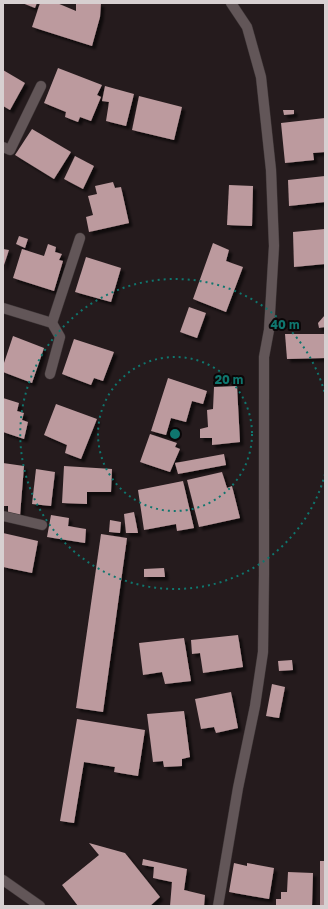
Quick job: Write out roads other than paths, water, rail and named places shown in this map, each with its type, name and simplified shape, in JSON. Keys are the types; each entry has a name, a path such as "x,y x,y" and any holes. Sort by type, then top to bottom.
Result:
{"street":[{"path":"218,906 238,788 255,706 263,652 264,358 268,330 274,246 271,170 261,77 247,26 231,3"},
{"path":"3,147 10,150 41,86"},
{"path":"52,324 80,238"},
{"path":"3,308 52,324 60,337 50,374"},
{"path":"3,516 42,525"},
{"path":"3,880 40,906"}]}
